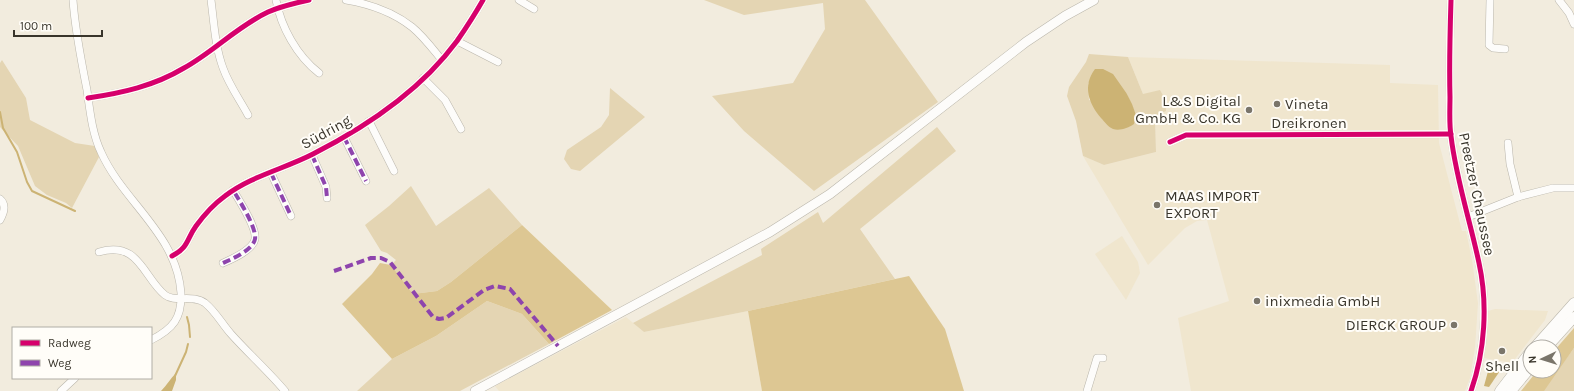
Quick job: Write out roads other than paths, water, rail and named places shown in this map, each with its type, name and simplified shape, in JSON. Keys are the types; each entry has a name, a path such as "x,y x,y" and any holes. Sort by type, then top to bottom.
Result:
{"highway":[{"path":"1542,339 1574,303"},
{"path":"1554,339 1574,317"},
{"path":"1500,391 1522,362"},
{"path":"1511,391 1522,378"}],"main road":[{"path":"475,391 770,232 830,194 1026,42 1065,16 1094,0"}],"street":[{"path":"73,0 76,32 94,131 101,152 122,186 162,238 172,256 180,284 180,310 176,321 166,331 152,339"},
{"path":"211,0 217,46 223,68 248,115"},
{"path":"276,0 277,8 299,52 310,66 320,73"},
{"path":"88,98 126,92 153,83 185,68 257,19 277,8 309,0"},
{"path":"346,0 372,6 396,17 412,28 442,58"},
{"name":"Südring","path":"172,256 185,248 195,227 213,206 234,190 312,155 344,137 394,103 423,78 442,58 456,41 483,0"},
{"path":"519,0 534,9"},
{"name":"Preetzer Chaussee","path":"1451,0 1449,71 1450,134 1457,173 1480,264 1484,299 1481,347 1476,375 1471,391"},
{"path":"1490,0 1489,45 1493,48 1505,49"},
{"path":"1559,0 1569,13 1574,24"},
{"path":"456,41 498,62"},
{"path":"423,78 445,100 461,130"},
{"path":"369,121 394,171"},
{"name":"Dreikronen","path":"1170,142 1186,135 1450,134"},
{"path":"344,137 366,181"},
{"path":"1508,143 1510,164 1518,197"},
{"path":"312,155 326,187 327,198"},
{"path":"270,173 291,216"},
{"path":"1468,217 1518,197 1553,188 1574,188"},
{"path":"223,263 239,255 253,244 255,239 254,229 234,190"},
{"path":"0,199 4,203 5,208 0,220"},
{"path":"99,252 116,250 135,258 166,296 171,298 194,299 205,303 229,332 285,391"},
{"path":"1087,391 1098,358 1104,358"},
{"path":"61,391 75,379"}],"waterway":[{"path":"0,112 3,128 17,152 27,182 32,191 75,211"},
{"path":"187,317 190,337"},
{"path":"175,376 188,344"}],"place":[{"name":"Vineta","path":"1277,104"},
{"name":"L&S Digital GmbH & Co. KG","path":"1249,110"},
{"name":"MAAS IMPORT EXPORT","path":"1157,205"},
{"name":"inixmedia GmbH","path":"1257,301"},
{"name":"DIERCK GROUP","path":"1454,325"},
{"name":"Shell","path":"1502,351"}]}
